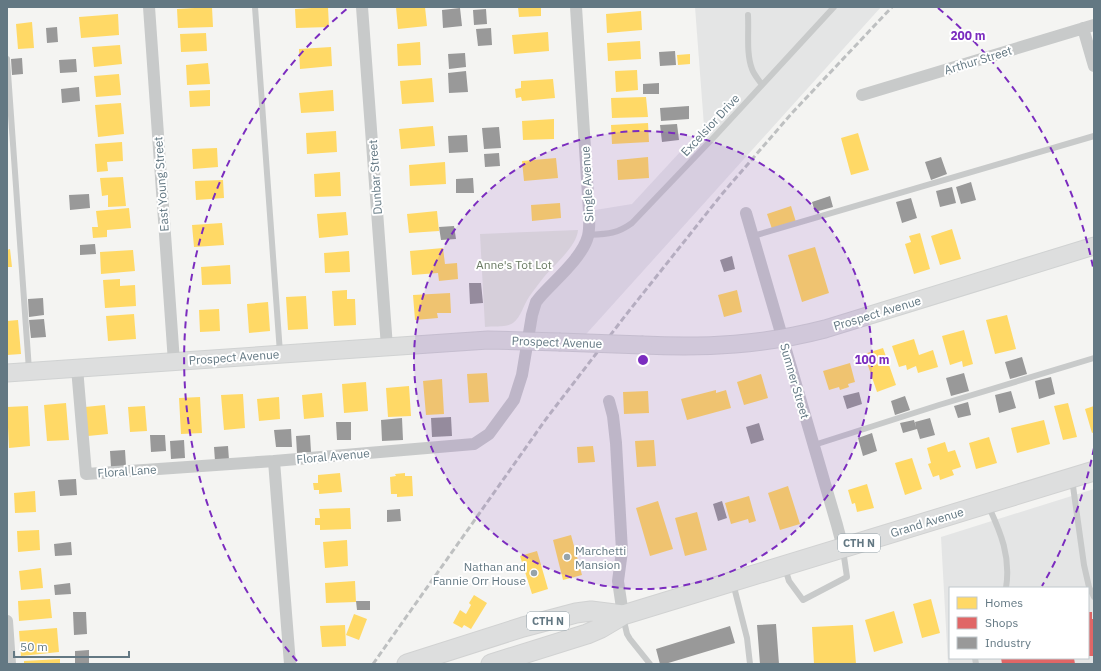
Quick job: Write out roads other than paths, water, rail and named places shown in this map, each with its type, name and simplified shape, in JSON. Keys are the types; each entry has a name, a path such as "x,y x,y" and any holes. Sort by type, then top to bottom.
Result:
{"main road":[{"name":"Grand Avenue","path":"491,664 587,634 601,628 623,615 1094,471"},
{"name":"Grand Avenue","path":"409,663 523,627 576,613 592,611 623,615"}],"street":[{"name":"East Young Street","path":"149,7 174,362"},
{"name":"Dunbar Street","path":"362,7 387,346"},
{"name":"Single Avenue","path":"528,341 532,315 536,302 576,257 584,246 588,235 589,211 576,7"},
{"path":"1088,27 1094,66"},
{"name":"Arthur Street","path":"862,95 1088,27"},
{"name":"Sumner Street","path":"746,213 843,548"},
{"name":"Prospect Avenue","path":"7,373 488,340 675,346 713,346 748,343 825,329 1094,246"},
{"name":"Floral Avenue","path":"274,461 474,444 489,434 514,400 522,375 528,341"},
{"name":"Floral Lane","path":"77,368 86,474 274,461"},
{"path":"609,401 615,432 622,551 618,584 623,615"},
{"path":"274,461 290,664"},
{"path":"7,621 10,664"}],"lane":[{"path":"255,7 281,354"},
{"name":"Excelsior Drive","path":"588,235 606,234 619,231 632,223 716,136 834,7"},
{"path":"748,15 751,64 754,73 762,85"},
{"path":"7,59 29,372"},
{"path":"753,236 1094,136"},
{"path":"814,445 1094,358"},
{"path":"1071,478 1084,566 1089,587 1094,597"},
{"path":"988,504 1006,552 1008,569 1006,587"},
{"path":"784,565 789,582 803,600 846,577 843,548"},
{"path":"733,581 747,638 750,664"},
{"path":"623,615 627,634 650,664"}],"railway":[{"path":"373,664 546,419 625,316 722,194 792,113 892,7"}],"place":[{"name":"Marchetti Mansion","path":"567,557"},
{"name":"Nathan and Fannie Orr House","path":"534,573"}],"park label":[{"name":"Anne's Tot Lot","path":"514,264"}]}
